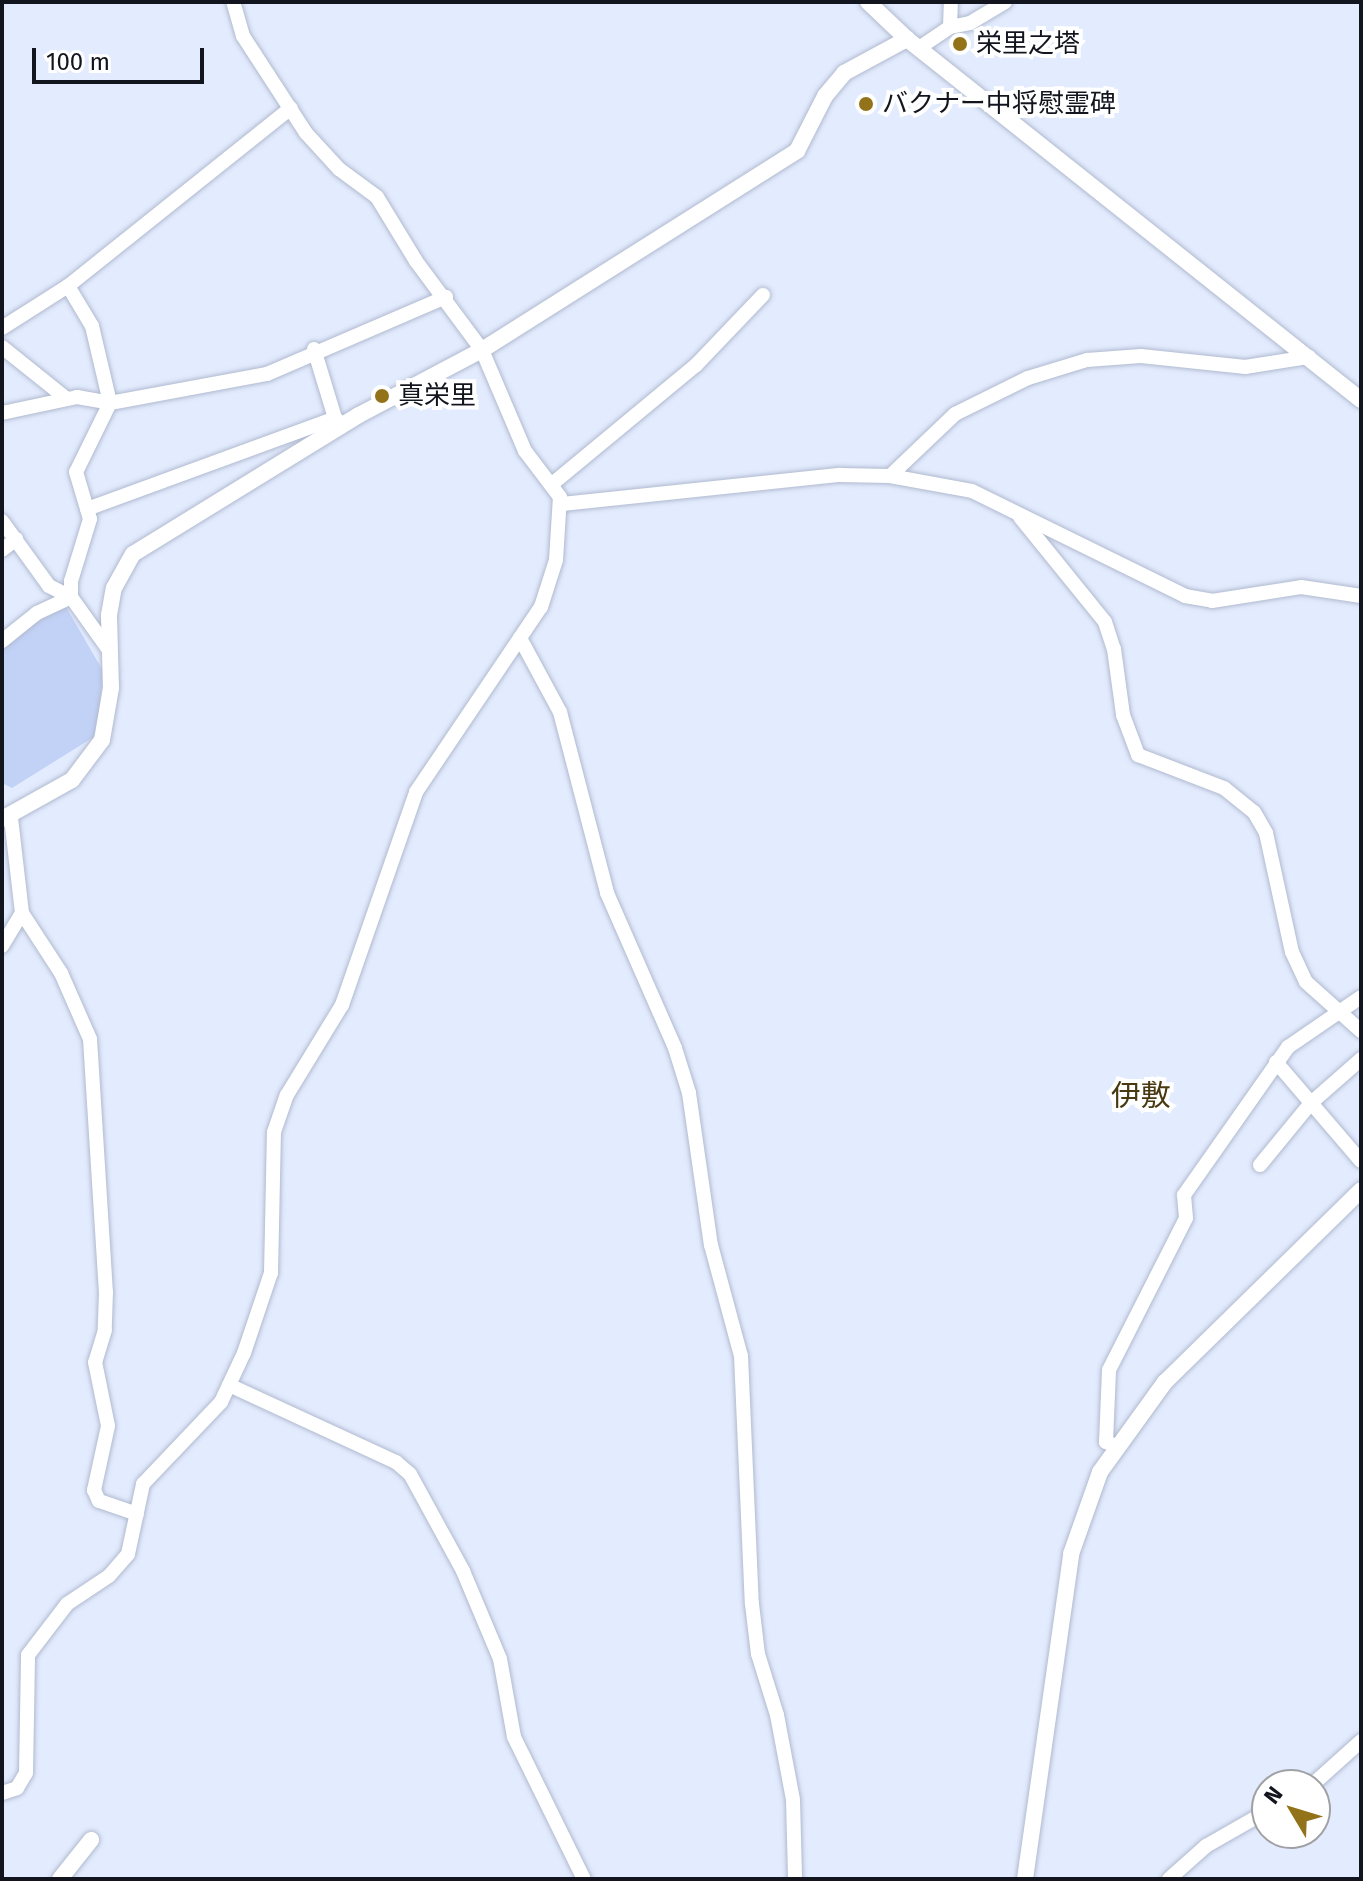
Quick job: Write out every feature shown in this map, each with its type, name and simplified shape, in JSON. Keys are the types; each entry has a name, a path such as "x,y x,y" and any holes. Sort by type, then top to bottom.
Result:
{"street":[{"path":"2,1793 17,1788 26,1773 28,1655 67,1604 109,1576 128,1554 143,1484 198,1429 229,1385 271,1273 274,1132 287,1095 342,1005 423,779 548,594 562,504 513,428 482,350 446,297 416,261 377,197 327,159 243,36 233,2"},
{"path":"868,2 913,43 1361,400"},
{"path":"950,27 951,2"},
{"path":"137,1514 99,1501 94,1490 108,1426 95,1362 105,1330 106,1292 90,1039 55,962 22,913 6,818 72,780 102,740 109,718 109,650 114,588 133,554 339,422 482,350 797,151 825,96 844,73 950,27 970,23 1005,2"},
{"path":"2,328 68,286 291,108"},
{"path":"68,286 92,326 110,403 76,472 90,519 71,581 71,597"},
{"path":"551,485 696,365 763,295"},
{"path":"2,413 67,399 110,403 267,374 314,349 446,297"},
{"path":"2,347 67,399"},
{"path":"314,349 339,422"},
{"path":"890,476 963,409 1028,378 1087,360 1141,356 1245,367 1309,357"},
{"path":"87,509 339,422"},
{"path":"562,504 840,475 890,476 972,491 1185,596 1212,601 1301,587 1361,596"},
{"path":"1017,514 1105,622 1114,649 1123,715 1138,755 1224,788 1254,812 1266,833 1292,952 1306,982 1361,1031"},
{"path":"2,521 49,586 71,597 109,650"},
{"path":"2,550 16,539"},
{"path":"2,641 37,613 71,597"},
{"path":"520,638 560,712 607,893 675,1048 689,1093 711,1245 741,1356 752,1604 758,1654 777,1715 793,1800 795,1879"},
{"path":"2,946 22,913"},
{"path":"1116,1446 1106,1442 1109,1370 1186,1218 1184,1195 1288,1047 1341,1015 1361,997"},
{"path":"1260,1165 1311,1103 1361,1059"},
{"path":"1276,1062 1361,1161"},
{"path":"1025,1879 1071,1554 1100,1472 1165,1382 1361,1190"},
{"path":"229,1385 396,1462 410,1474 463,1571 500,1659 514,1737 584,1879"},
{"path":"1330,1769 1361,1741"},
{"path":"1169,1879 1206,1846 1251,1820"},
{"path":"60,1879 91,1840"}],"shaded area":[{"path":"66,607 103,671 97,735 12,788 2,783 2,651 17,632"}],"place":[{"name":"栄里之塔","path":"960,44"},
{"name":"バクナー中将慰霊碑","path":"866,104"},
{"name":"真栄里","path":"382,396"}],"district":[{"name":"伊敷","path":"1141,1096"}]}
